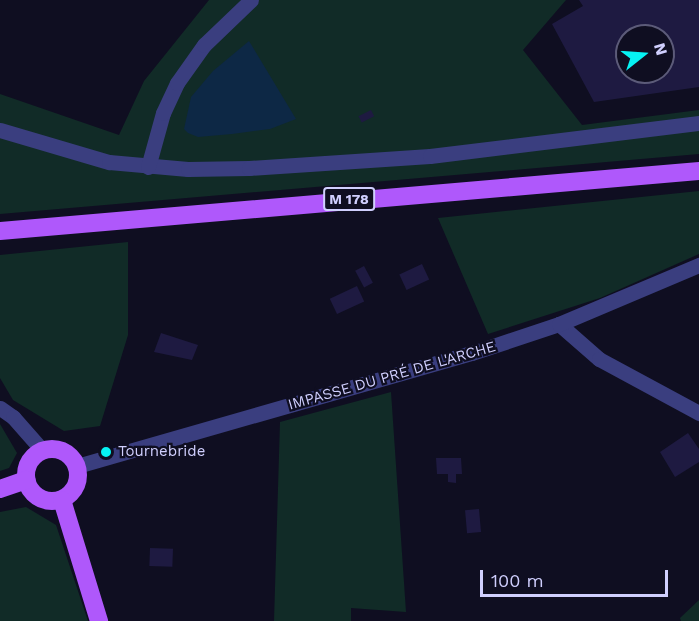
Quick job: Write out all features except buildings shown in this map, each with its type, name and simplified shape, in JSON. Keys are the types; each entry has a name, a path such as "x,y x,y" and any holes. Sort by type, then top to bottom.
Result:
{"main road":[{"name":"M 178","path":"0,231 699,171"},
{"path":"42,450 67,452 77,466 75,489 62,500 53,501 36,496 26,480 29,462 42,450"},
{"path":"0,489 26,480"},
{"path":"62,500 99,621"}],"street":[{"path":"148,167 163,113 177,83 204,45 251,0"},
{"path":"0,130 56,149 148,167 249,168 430,156 699,123"},
{"name":"IMPASSE DU PRÉ DE L'ARCHE","path":"77,466 472,353 559,324 699,265"},
{"path":"559,324 599,359 699,413"},
{"path":"0,408 13,417 42,450"}],"green space":[{"path":"209,0 566,0 523,50 582,125 699,110 699,154 0,214 0,94 119,135 144,81"},
{"path":"699,191 699,254 600,298 488,334 438,218"},
{"path":"128,242 128,335 100,426 64,431 13,400 0,378 0,255"},
{"path":"391,392 406,612 351,608 351,621 274,621 280,422"},
{"path":"0,424 17,453 9,468 0,471"},
{"path":"26,507 56,525 88,621 0,621 0,512"},
{"path":"699,600 699,621 681,621 680,618"}],"water":[{"path":"249,41 296,119 270,129 232,134 198,137 188,133 184,129 191,97 213,71"}],"place":[{"name":"Tournebride","path":"106,452"}]}
